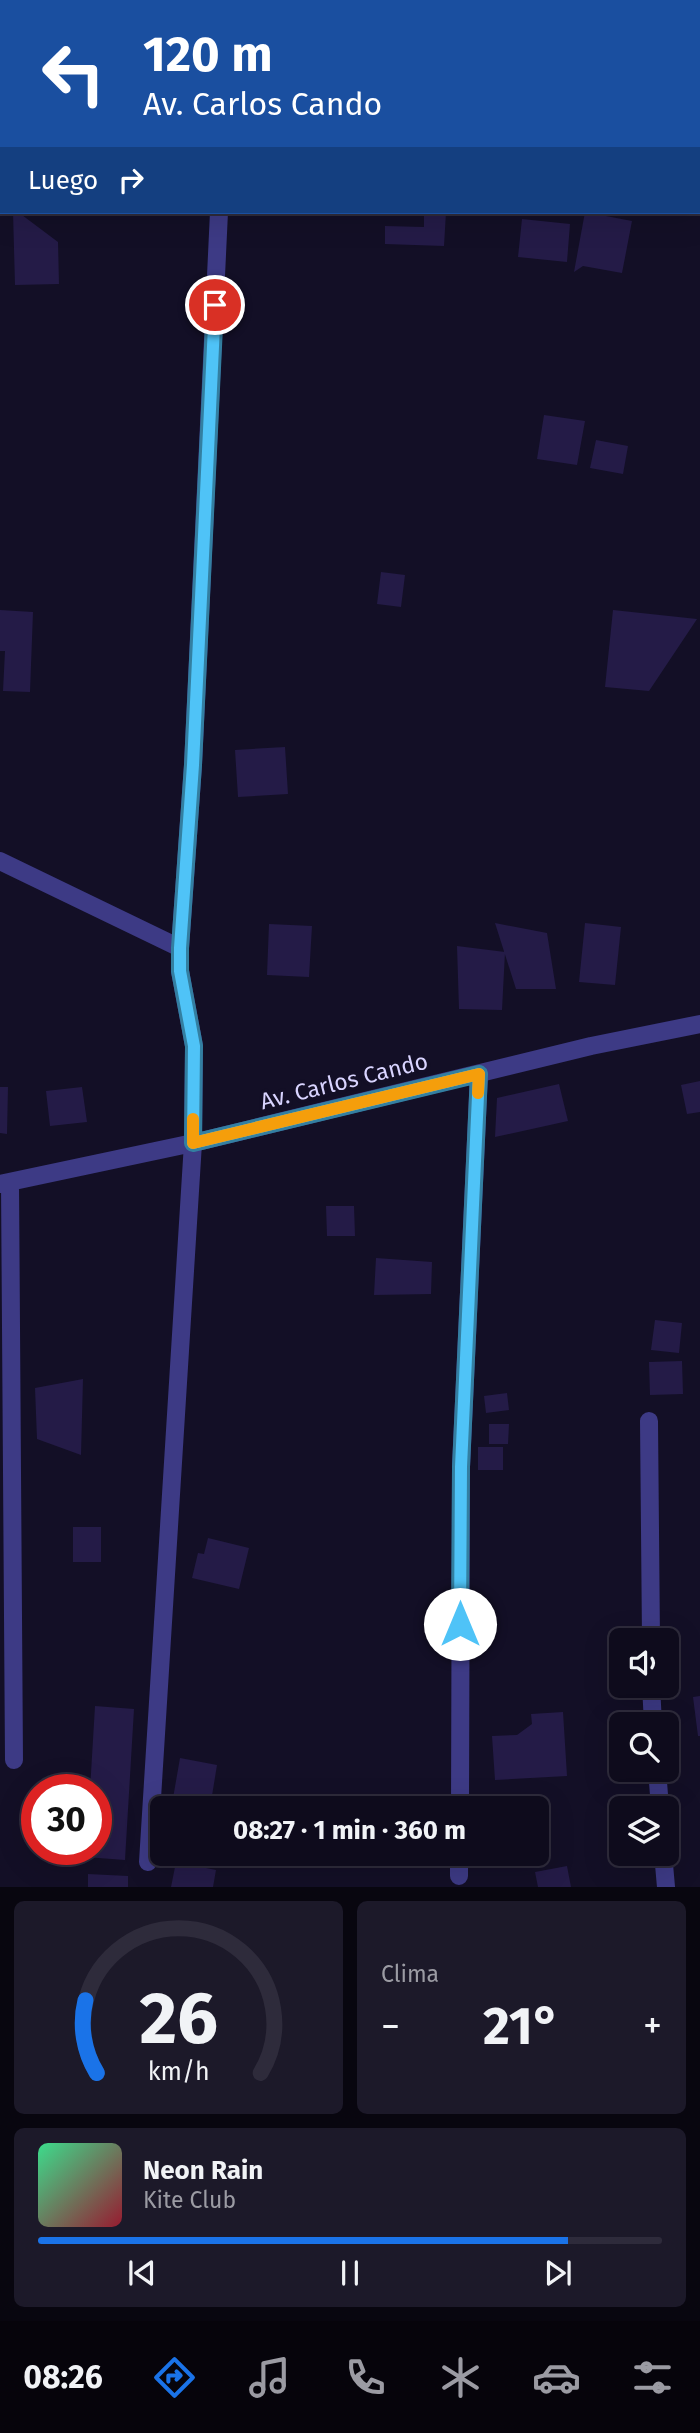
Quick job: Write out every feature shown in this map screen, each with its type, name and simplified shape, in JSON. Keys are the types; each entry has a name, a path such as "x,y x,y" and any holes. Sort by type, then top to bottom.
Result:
{"street":[{"path":"148,1862 193,1143 194,1046 180,971 180,948 193,765 219,214"},
{"path":"0,861 180,948"},
{"name":"Av. Carlos Cando","path":"5,1183 193,1143 591,1046 700,1024"},
{"path":"460,1796 461,1467 479,1074"},
{"path":"5,1183 14,1760"},
{"path":"649,1422 651,1628"},
{"path":"459,1866 459,1876"},
{"path":"664,1866 666,1887"}],"building":[{"path":"13,214 21,214 58,242 59,284 15,285"},
{"path":"424,214 446,214 444,246 385,244 385,226 424,227"},
{"path":"585,214 632,221 622,273 583,266 574,272"},
{"path":"522,219 570,224 567,262 518,257"},
{"path":"544,415 585,421 577,465 537,459"},
{"path":"596,440 628,446 623,474 590,468"},
{"path":"381,572 405,575 401,607 377,604"},
{"path":"0,610 33,612 30,692 3,691 5,651 0,651"},
{"path":"613,610 697,619 649,691 605,687"},
{"path":"285,747 288,794 238,797 235,750"},
{"path":"495,923 547,933 556,989 516,989"},
{"path":"585,923 621,927 615,985 579,982"},
{"path":"269,924 312,926 309,977 267,975"},
{"path":"457,946 505,952 502,1010 459,1009"},
{"path":"700,1081 700,1112 687,1114 681,1085"},
{"path":"559,1084 568,1121 495,1137 497,1098"},
{"path":"0,1087 8,1087 7,1134 0,1133"},
{"path":"82,1087 87,1122 50,1126 46,1091"},
{"path":"326,1206 354,1206 355,1236 327,1236"},
{"path":"376,1258 432,1262 431,1294 374,1295"},
{"path":"655,1320 682,1323 679,1353 651,1350"},
{"path":"682,1361 683,1394 650,1395 649,1362"},
{"path":"83,1379 81,1455 37,1439 35,1388"},
{"path":"507,1393 509,1410 486,1413 484,1396"},
{"path":"489,1424 509,1424 508,1444 489,1444"},
{"path":"478,1447 503,1447 503,1470 478,1470"},
{"path":"73,1527 101,1527 101,1562 73,1562"},
{"path":"208,1538 249,1548 239,1589 192,1578 198,1553 204,1554"},
{"path":"700,1696 700,1736 698,1736 693,1697"},
{"path":"95,1706 134,1709 125,1860 112,1859 112,1774 91,1774"},
{"path":"563,1712 567,1776 495,1780 492,1736 517,1735 532,1724 531,1714"},
{"path":"180,1758 217,1765 212,1796 173,1796"},
{"path":"175,1866 216,1870 213,1887 171,1887"},
{"path":"567,1866 571,1887 538,1887 535,1872"},
{"path":"88,1874 128,1876 128,1887 88,1887"}],"slow traffic":[{"path":"193,1119 193,1143 479,1074 478,1093"}],"route":[{"path":"215,305 193,765 180,948 180,971 194,1046 193,1143 479,1074 461,1467 460,1624"}]}
